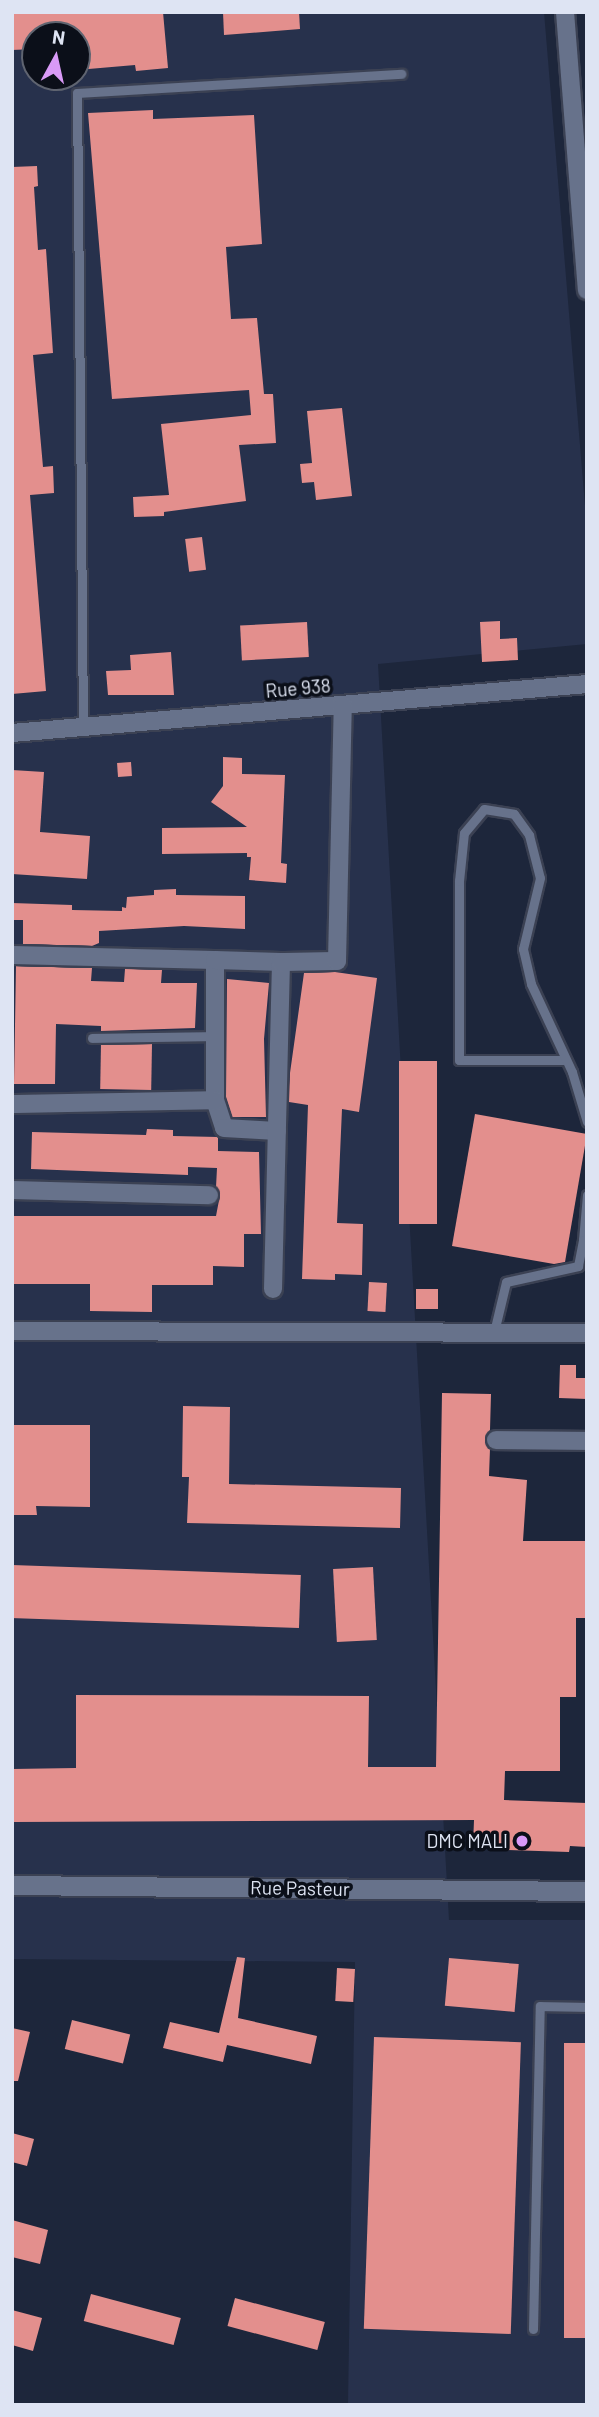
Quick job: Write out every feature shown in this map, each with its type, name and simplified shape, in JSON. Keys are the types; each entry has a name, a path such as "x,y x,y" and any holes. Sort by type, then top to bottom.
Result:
{"main road":[{"name":"Rue Pasteur","path":"12,1885 587,1891"}],"street":[{"path":"565,12 587,290"},
{"name":"Rue 938","path":"12,733 587,684"},
{"path":"12,955 337,961 343,705"},
{"path":"215,960 215,1100 224,1128 277,1130"},
{"path":"273,1289 281,962"},
{"path":"12,1104 215,1100"},
{"path":"12,1190 209,1195"},
{"path":"12,1331 587,1333"},
{"path":"496,1440 587,1441"}],"lane":[{"path":"83,727 77,93 401,74"},
{"path":"565,1060 459,1060 461,857 464,833 484,810 514,814 529,835 540,878 523,949 531,984 572,1072 587,1122"},
{"path":"92,1038 215,1036"},
{"path":"494,1332 506,1282 578,1266 585,1240 587,1195"},
{"path":"533,2329 540,2006 587,2007"}],"shaded area":[{"path":"12,12 544,12 587,530 587,644 378,664 449,1920 587,1920 587,2405 348,2405 355,1962 12,1959"}],"building":[{"path":"12,12 163,12 168,68 136,71 135,65 91,69 91,21 21,21 21,50 12,50"},
{"path":"223,12 299,12 300,29 224,35"},
{"path":"153,110 153,119 254,115 262,244 226,247 231,319 257,318 264,394 273,394 276,443 239,445 246,501 164,512 164,516 134,517 133,497 169,495 161,424 251,415 249,390 112,399 88,113"},
{"path":"37,166 38,186 34,187 38,250 46,249 53,353 33,355 43,467 53,466 54,493 30,495 46,691 12,694 12,167"},
{"path":"342,408 352,496 316,500 314,482 302,483 300,464 312,463 307,411"},
{"path":"202,537 206,570 189,572 185,539"},
{"path":"500,621 500,639 517,638 518,660 482,662 480,622"},
{"path":"307,622 309,657 242,660 240,626"},
{"path":"171,652 174,695 108,695 106,671 131,670 130,655"},
{"path":"223,757 242,758 242,774 285,775 281,863 287,864 286,883 249,880 251,857 247,857 247,853 162,854 162,828 247,827 211,802 223,786"},
{"path":"131,762 132,776 118,777 117,763"},
{"path":"12,770 44,772 40,832 90,836 87,879 12,874"},
{"path":"176,889 176,895 245,896 245,929 184,926 99,931 99,943 92,946 23,944 23,920 12,920 12,903 72,905 72,910 122,911 122,907 126,908 127,897 154,895 154,890"},
{"path":"16,966 92,968 91,981 124,982 125,969 162,970 161,983 197,983 195,1028 101,1031 101,1026 56,1024 55,1084 14,1084"},
{"path":"335,972 377,978 359,1112 342,1109 337,1223 363,1224 362,1275 335,1274 335,1280 302,1279 308,1105 289,1102 290,1073 304,973"},
{"path":"227,979 269,983 264,1039 266,1117 232,1117 226,1098"},
{"path":"101,1043 152,1044 151,1090 100,1089"},
{"path":"399,1061 437,1061 437,1224 399,1224"},
{"path":"475,1114 587,1134 565,1262 554,1264 452,1246"},
{"path":"147,1129 173,1130 173,1136 218,1137 218,1151 259,1152 261,1234 244,1234 244,1267 213,1266 213,1285 152,1285 152,1312 90,1311 90,1284 12,1284 12,1216 216,1216 220,1195 216,1187 217,1168 188,1167 188,1175 31,1169 32,1132 146,1135"},
{"path":"369,1282 387,1283 385,1312 367,1311"},
{"path":"416,1289 438,1289 438,1309 416,1309"},
{"path":"560,1365 576,1365 576,1378 587,1378 587,1399 559,1398"},
{"path":"442,1393 491,1394 490,1430 485,1439 490,1449 489,1476 527,1480 523,1541 587,1541 587,1618 576,1618 576,1697 560,1697 560,1771 505,1771 504,1800 587,1803 587,1847 570,1846 569,1852 506,1850 506,1846 473,1845 474,1820 12,1822 12,1769 76,1768 76,1695 369,1696 368,1767 436,1767"},
{"path":"183,1406 230,1407 229,1484 401,1488 400,1528 187,1523 189,1477 182,1477"},
{"path":"12,1425 90,1425 90,1507 36,1506 37,1515 12,1515"},
{"path":"12,1565 301,1575 299,1628 12,1618"},
{"path":"373,1567 377,1640 337,1642 333,1569"},
{"path":"237,1957 245,1958 238,2018 317,2036 311,2064 227,2045 223,2062 163,2048 170,2022 219,2033"},
{"path":"449,1958 519,1964 515,2012 445,2006"},
{"path":"337,1968 355,1969 353,2002 335,2001"},
{"path":"72,2020 130,2035 123,2064 65,2049"},
{"path":"12,2028 30,2032 18,2081 12,2081"},
{"path":"374,2037 521,2042 511,2334 364,2329"},
{"path":"564,2043 587,2043 587,2338 564,2338"},
{"path":"12,2133 34,2139 27,2166 12,2162"},
{"path":"12,2220 48,2230 40,2264 12,2257"},
{"path":"91,2294 181,2318 174,2345 84,2321"},
{"path":"235,2298 325,2322 317,2350 227,2326"},
{"path":"12,2310 42,2318 33,2351 12,2345"}],"place":[{"name":"DMC MALI","path":"522,1841"}]}
